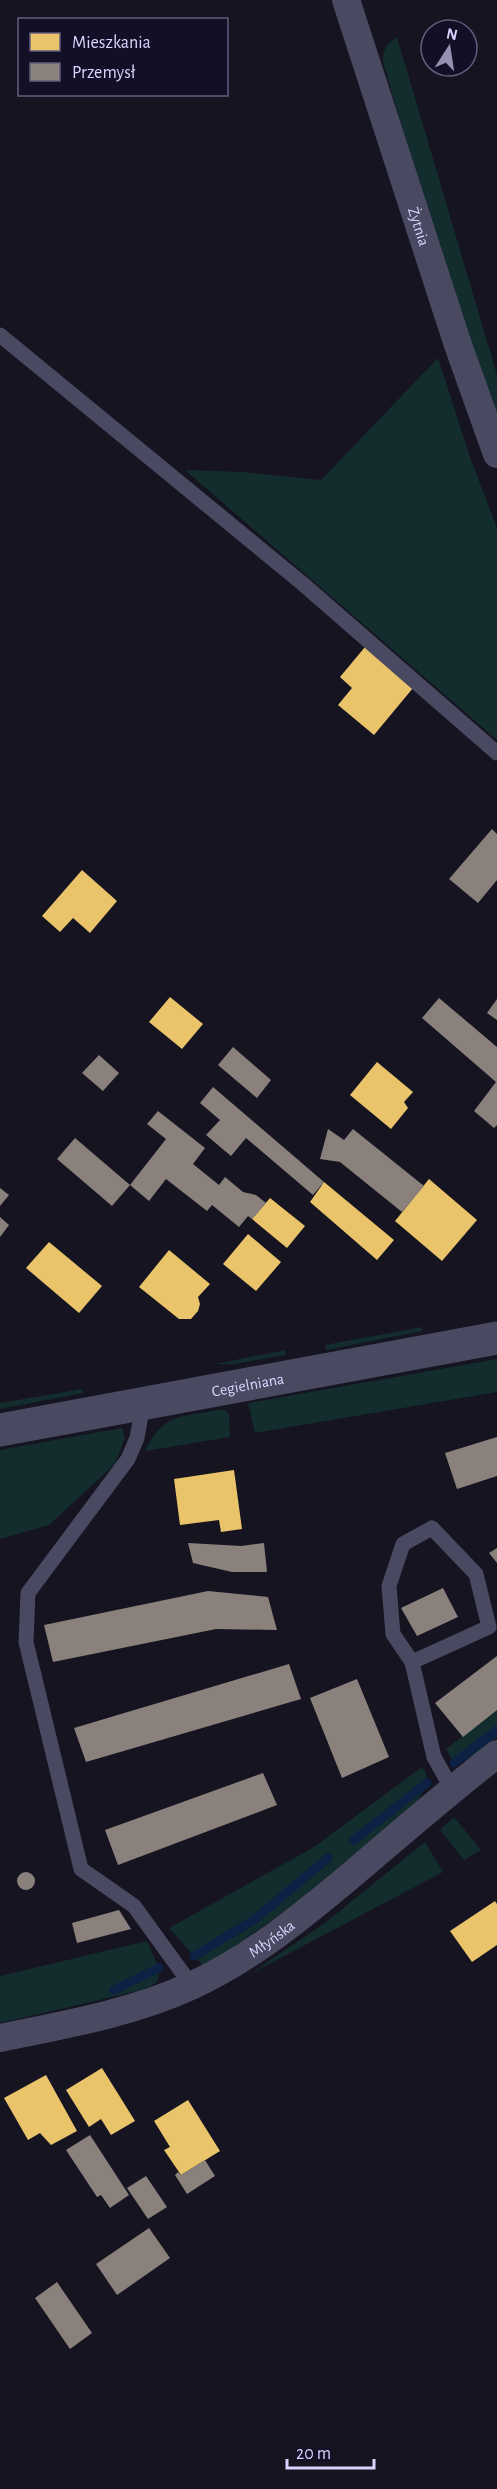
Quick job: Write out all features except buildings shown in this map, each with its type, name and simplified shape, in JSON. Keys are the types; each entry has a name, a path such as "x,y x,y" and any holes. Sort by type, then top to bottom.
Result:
{"street":[{"name":"Żytnia","path":"346,0 458,345 497,453"},
{"name":"Cegielniana","path":"0,1430 497,1338"},
{"name":"Młyńska","path":"0,2038 106,2014 192,1986 230,1966 288,1927 497,1754"}],"lane":[{"path":"0,335 303,584 497,753"},
{"path":"143,1404 137,1438 128,1459 28,1593 26,1642 81,1869 134,1906 192,1986"},
{"path":"412,1662 489,1627 476,1574 432,1528 403,1544 389,1586 393,1634 412,1662 434,1757 452,1789"}],"green space":[{"path":"397,37 497,375 497,423 413,165 383,62 386,47"},
{"path":"438,358 470,457 497,528 497,740 185,470 243,472 321,480"},
{"path":"422,1327 423,1331 326,1350 325,1345"},
{"path":"285,1350 285,1355 234,1364 215,1364"},
{"path":"497,1359 497,1392 255,1433 248,1403"},
{"path":"82,1389 83,1393 0,1409 0,1403"},
{"path":"225,1410 229,1414 230,1437 145,1451 159,1429 174,1419"},
{"path":"122,1428 125,1438 115,1464 49,1525 0,1539 0,1450"},
{"path":"497,1709 497,1737 471,1758 454,1763 446,1749"},
{"path":"422,1767 427,1781 417,1802 292,1906 213,1961 202,1965 169,1928 314,1847"},
{"path":"454,1817 481,1850 464,1860 440,1830"},
{"path":"425,1842 443,1872 250,1974 326,1922"},
{"path":"147,1941 159,1968 158,1981 151,1986 0,2023 0,1976"}],"waterway":[{"path":"454,1763 497,1730"},
{"path":"354,1840 427,1783"},
{"path":"194,1956 255,1919 328,1858"},
{"path":"114,1990 159,1968"}]}
